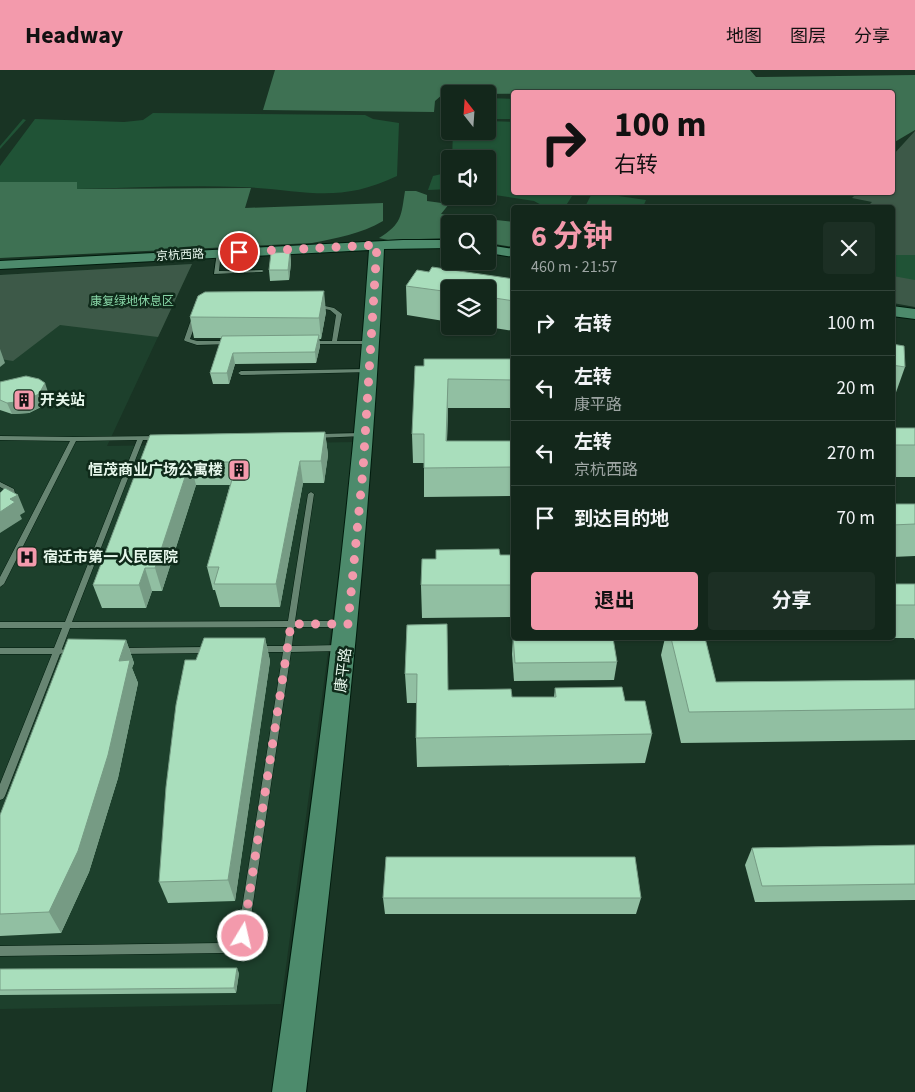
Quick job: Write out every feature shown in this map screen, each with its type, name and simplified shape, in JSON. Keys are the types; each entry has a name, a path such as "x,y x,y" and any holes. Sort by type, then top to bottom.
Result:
{"street":[{"name":"京杭西路","path":"0,265 377,245 441,244"},
{"name":"康平路","path":"289,1092 347,636 366,435 377,245"},
{"path":"496,250 511,253"},
{"path":"895,311 915,314"}],"lane":[{"path":"219,253 216,273 262,271"},
{"path":"312,306 332,309 339,314 334,343"},
{"path":"198,313 187,340 197,343 236,343"},
{"path":"304,343 372,344"},
{"path":"241,373 370,371"},
{"path":"307,436 366,435"},
{"path":"0,438 170,438"},
{"path":"0,796 140,438"},
{"path":"0,584 74,439"},
{"path":"0,484 12,492 13,498 0,510"},
{"path":"0,951 223,948 243,936 311,494"},
{"path":"0,625 291,624 347,636"},
{"path":"248,649 288,649 347,636"},
{"path":"113,651 218,650"},
{"path":"0,651 66,651"}],"shaded area":[{"path":"275,70 750,70 756,77 915,75 915,130 895,142 895,90 511,90 511,94 496,94 496,85 441,85 441,96 435,101 434,112 263,110"},
{"path":"496,98 511,99 511,119 496,119"},
{"path":"153,113 365,115 373,119 399,123 397,176 376,185 337,193 221,186 77,189 77,182 0,182 0,166 35,119 124,122 143,120"},
{"path":"496,121 511,122 511,195 573,195 566,205 541,205 534,201 496,195 496,150 452,150 453,140 496,140"},
{"path":"441,174 441,189 428,190 433,176"},
{"path":"0,182 78,182 78,189 251,188 245,208 383,203 383,221 357,232 312,243 0,258"},
{"path":"405,191 416,191 427,195 427,201 448,205 441,214 450,215 441,215 441,238 388,240 379,238 387,233 399,219"},
{"path":"591,195 612,195 646,200 644,205 586,205"},
{"path":"496,220 511,222 511,247 496,244"},
{"path":"895,255 915,255 915,280 895,276"},
{"path":"192,264 107,446 356,442 281,1004 0,1009 0,275"}],"green space":[{"path":"915,131 915,307 895,303 895,205 869,205 872,202 852,198 855,195 895,195 895,153"},
{"name":"康复绿地休息区","path":"192,264 158,337 60,325 13,361 0,359 0,275"}],"building":[{"path":"290,252 288,270 269,270 271,253"},
{"path":"432,267 441,268 441,270 511,279 511,301 496,298 496,280 441,280 441,291 406,286 417,270 429,272"},
{"path":"324,291 319,318 190,317 198,296 205,292"},
{"path":"319,335 315,352 233,353 227,373 210,373 222,336"},
{"path":"895,344 904,346 905,367 895,365"},
{"path":"424,359 511,359 511,380 448,379 446,441 511,441 511,467 424,468 424,434 412,434 415,366 424,366"},
{"path":"26,376 39,379 45,383 39,394 24,401 7,403 0,400 0,382"},
{"path":"895,428 915,428 915,445 895,445"},
{"path":"325,432 321,461 300,461 276,584 214,584 219,567 207,567 237,462 190,462 155,568 145,568 139,585 93,585 150,435"},
{"path":"5,488 18,495 10,499 15,502 0,512 0,493"},
{"path":"895,504 915,504 915,524 895,525"},
{"path":"499,549 500,555 511,555 511,585 421,585 422,559 436,559 436,550"},
{"path":"895,584 915,584 915,605 895,605"},
{"path":"447,624 448,690 511,689 512,697 556,697 555,688 622,687 625,701 645,701 652,734 416,738 417,674 405,674 407,625"},
{"path":"204,638 265,638 228,880 159,882 166,787 176,705 185,660 196,660"},
{"path":"68,639 126,640 119,661 130,660 108,755 78,851 49,912 0,914 0,815"},
{"path":"513,640 613,640 617,662 515,663"},
{"path":"671,640 706,640 716,682 915,680 915,709 689,712"},
{"path":"915,845 915,884 762,886 752,848"},
{"path":"386,857 635,857 641,898 383,898"},
{"path":"237,968 234,988 0,990 0,969"}],"waterway":[{"path":"0,148 24,120"}],"place":[{"name":"开关站","path":"24,400"},
{"name":"恒茂商业广场公寓楼","path":"239,470"},
{"name":"宿迁市第一人民医院","path":"27,557"}],"route":[{"path":"239,252 377,245 363,470 348,624 291,624 243,936"}]}
